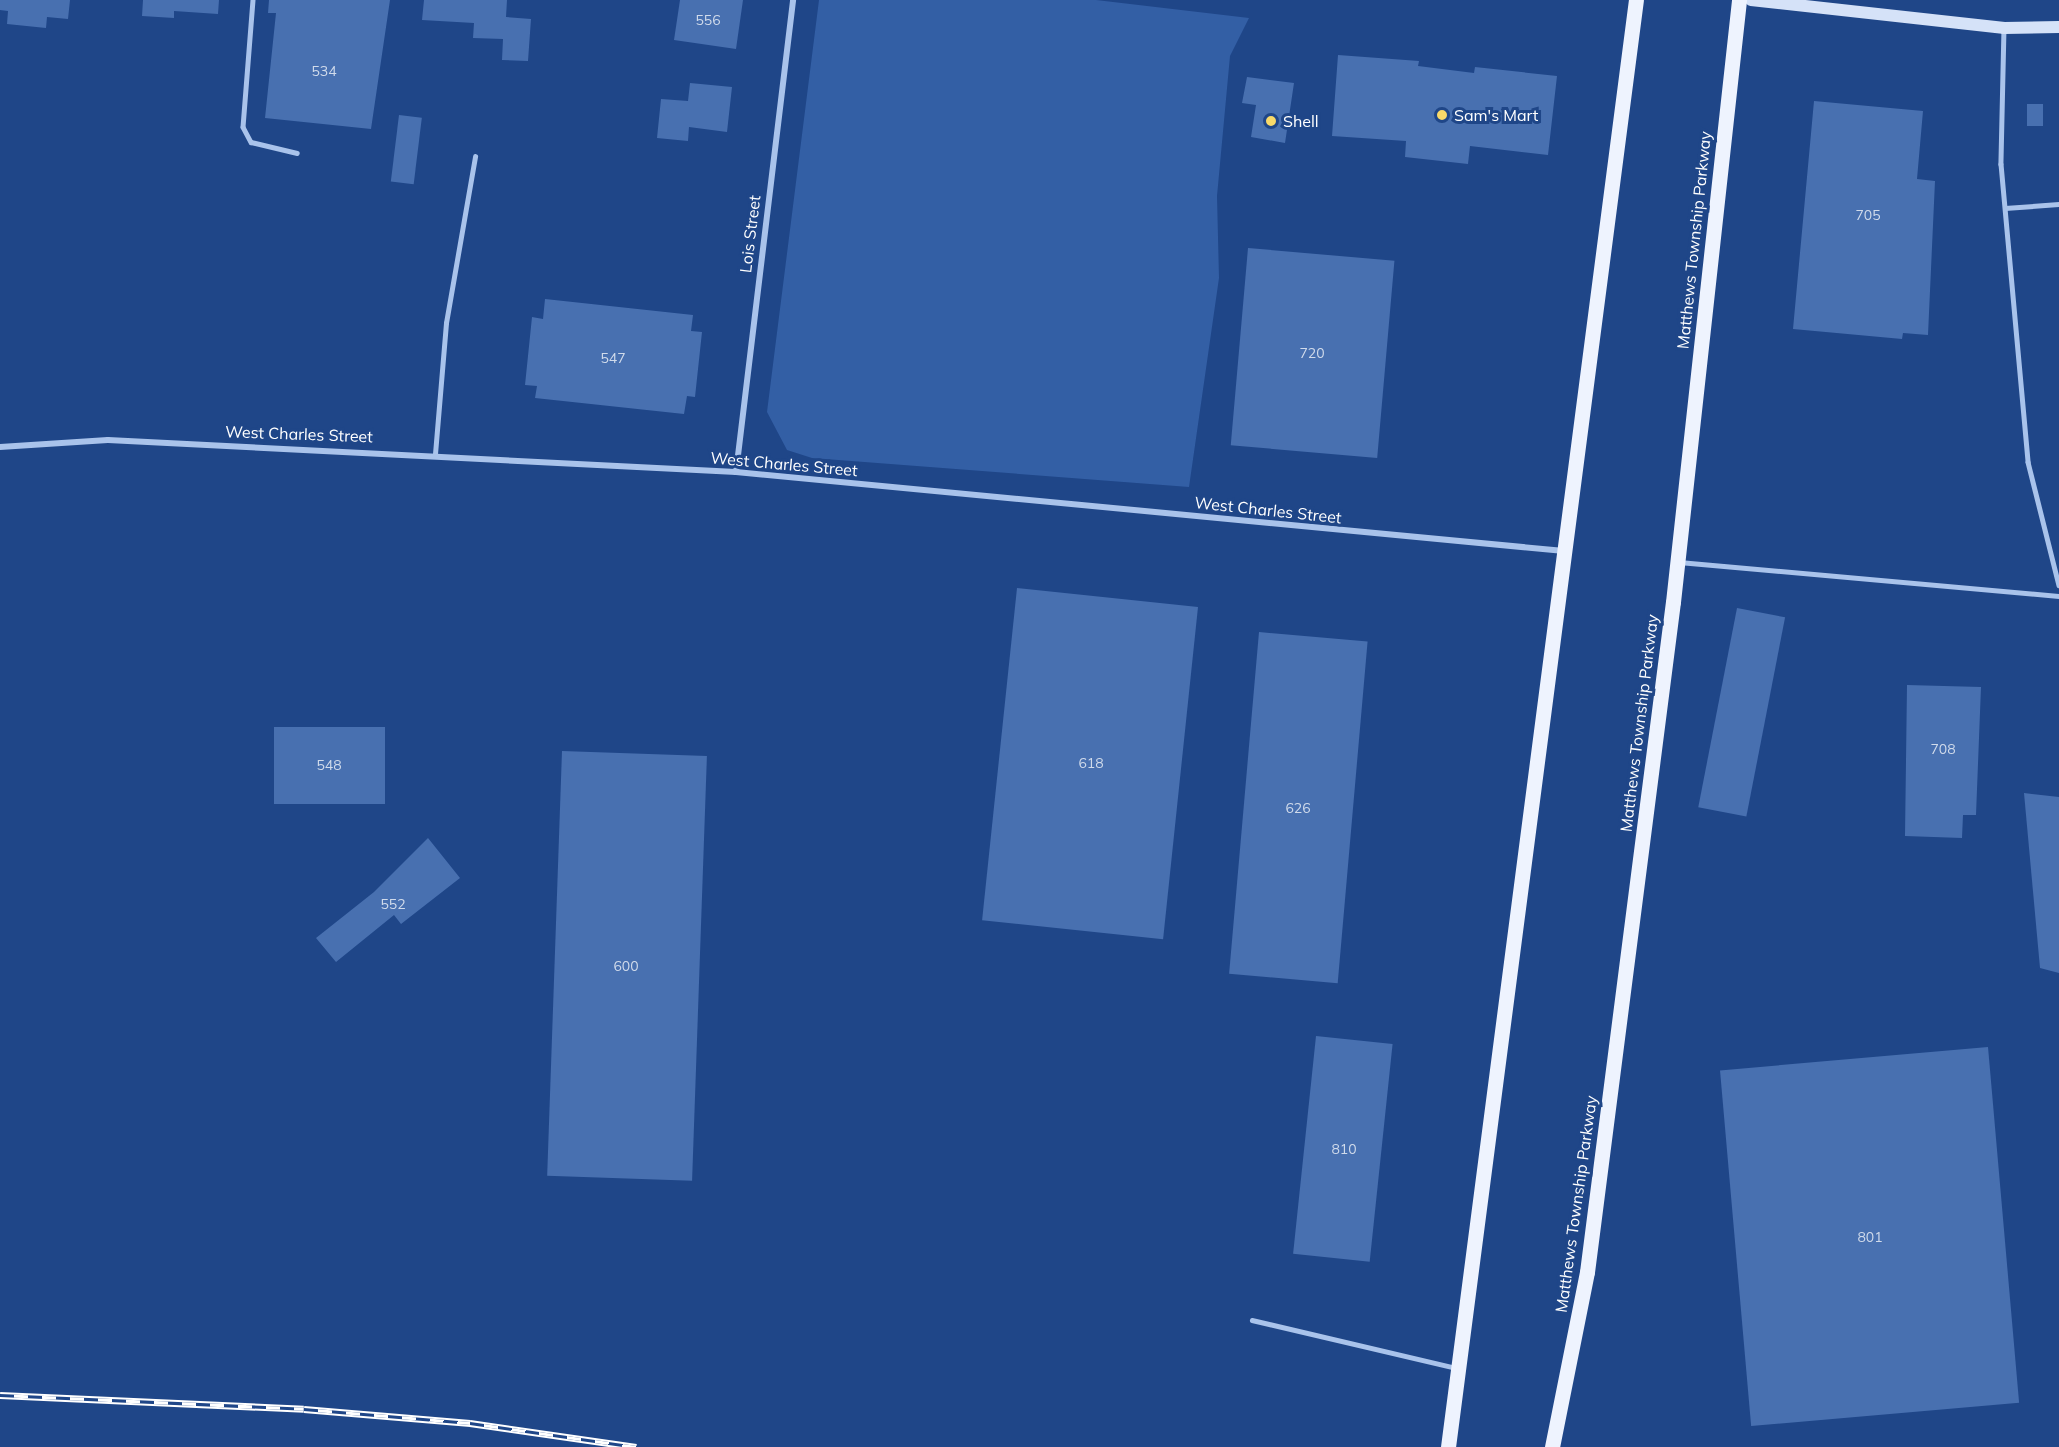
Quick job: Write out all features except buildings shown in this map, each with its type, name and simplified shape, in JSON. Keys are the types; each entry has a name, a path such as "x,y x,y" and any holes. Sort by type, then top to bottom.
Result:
{"main road":[{"path":"1448,1447 1456,1368 1636,0"},
{"name":"Matthews Township Parkway","path":"1552,1447 1587,1272 1677,561 1739,0"},
{"path":"1751,0 2004,28 2059,27"}],"street":[{"name":"Lois Street","path":"736,472 793,0"},
{"name":"West Charles Street","path":"0,447 108,440 435,454 736,472 1564,551"}],"lane":[{"path":"253,0 243,127 252,142 297,153"},
{"path":"2004,28 2005,208 2028,462 2059,585"},
{"path":"435,454 446,322 476,156"},
{"path":"2005,208 2059,204"},
{"path":"1677,561 2059,596"},
{"path":"1252,1320 1456,1368"}],"shaded area":[{"path":"819,0 1096,0 1249,18 1230,56 1217,196 1219,278 1189,487 812,458 787,450 767,412"}],"railway":[{"path":"0,1395 304,1409 470,1423 636,1447"}],"place":[{"name":"Sam's Mart","path":"1442,115"},
{"name":"Shell","path":"1271,121"}]}
